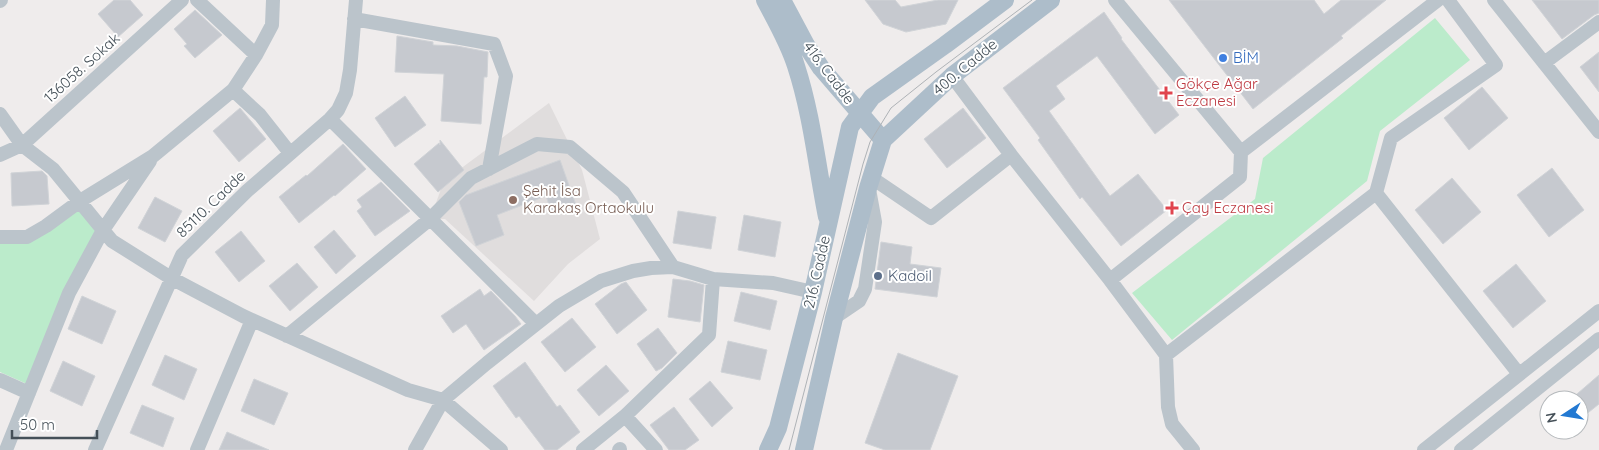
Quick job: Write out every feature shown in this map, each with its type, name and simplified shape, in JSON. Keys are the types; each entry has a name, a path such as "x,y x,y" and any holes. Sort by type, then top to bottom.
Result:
{"main road":[{"path":"765,0 787,42 796,66 809,116 829,222"},
{"name":"416. Cadde","path":"782,0 806,45 831,81 883,140"},
{"name":"400. Cadde","path":"876,94 946,45 1005,0"},
{"name":"400. Cadde","path":"883,140 952,76 1050,0"},
{"path":"831,81 842,90 876,94"},
{"name":"216. Cadde","path":"768,450 778,428 813,292 850,127 876,94"},
{"name":"216. Cadde","path":"802,450 834,318 883,140"},
{"path":"774,450 778,428"}],"street":[{"name":"136058. Sokak","path":"0,155 22,145 182,0"},
{"path":"197,0 256,55"},
{"path":"0,237 27,237 46,226 153,156 233,90 256,55 272,25 273,0"},
{"name":"85110. Cadde","path":"95,450 182,255 247,192 338,110 346,93 350,70 356,0"},
{"path":"1110,280 1240,177 1241,152 1115,0"},
{"path":"1241,152 1438,0"},
{"path":"1166,355 1376,193 1391,138 1496,65 1448,0"},
{"path":"1494,0 1599,132"},
{"path":"354,20 494,44 506,76 489,169"},
{"path":"1544,63 1599,22"},
{"path":"952,76 1166,355 1168,407 1172,424 1193,450"},
{"path":"233,90 260,115 290,153"},
{"path":"0,114 22,145 54,169 112,241 171,278 252,320 408,390 443,400 501,450"},
{"path":"330,119 536,324"},
{"path":"287,336 430,218 471,178 537,144 570,147 623,192 673,267"},
{"path":"870,183 931,218 1011,155"},
{"path":"6,450 69,294 103,230 153,156"},
{"path":"1376,193 1519,374"},
{"path":"415,450 443,400 486,363 559,306 601,280 633,271 673,267 713,279 773,283 813,292"},
{"path":"583,450 625,416 709,334 713,279"},
{"path":"1424,450 1599,311"},
{"path":"198,450 252,320"},
{"path":"1461,450 1599,339"},
{"path":"0,380 28,393"},
{"path":"625,416 656,450"}],"shaded area":[{"name":"Şehit İsa Karakaş Ortaokulu","path":"549,103 582,170 600,239 568,264 534,301 445,219 430,219 444,181"}],"green space":[{"path":"1435,18 1470,60 1380,131 1367,181 1172,340 1132,293 1255,199 1263,158"},
{"path":"78,209 97,232 27,384 0,372 0,243"}],"building":[{"path":"114,0 130,0 143,15 118,37 98,14"},
{"path":"865,0 895,0 901,7 938,0 958,0 946,24 906,32 883,24"},
{"path":"1169,0 1314,0 1324,14 1341,0 1386,0 1341,36 1343,38 1253,109"},
{"path":"1532,0 1599,0 1599,13 1562,39"},
{"path":"195,10 222,35 195,58 184,46 187,44 174,29"},
{"path":"1104,12 1121,39 1179,115 1155,134 1097,56 1056,86 1065,99 1049,111 1110,196 1138,174 1167,210 1121,246 1082,197 1080,199 1038,140 1040,138 1003,88"},
{"path":"397,36 433,42 433,45 457,46 488,52 487,77 484,77 481,124 441,121 444,74 395,72"},
{"path":"1599,52 1599,92 1580,67"},
{"path":"1482,87 1508,118 1469,150 1444,118"},
{"path":"405,96 426,125 395,147 375,118"},
{"path":"240,108 266,139 239,162 213,131"},
{"path":"963,108 986,138 947,168 924,139"},
{"path":"440,140 464,170 438,192 414,164 439,143 440,145"},
{"path":"343,144 366,169 335,196 299,223 279,197 307,176"},
{"path":"560,160 576,205 552,214 546,196 497,215 504,235 476,246 459,202 466,195"},
{"path":"1552,168 1584,210 1549,237 1517,195"},
{"path":"42,171 47,176 49,204 12,206 11,173"},
{"path":"1452,178 1481,212 1443,244 1415,210"},
{"path":"381,182 410,211 375,236 357,211 362,207 357,200"},
{"path":"155,197 182,211 165,242 138,228"},
{"path":"678,211 716,217 711,249 673,243"},
{"path":"744,215 781,222 775,257 738,250"},
{"path":"334,230 356,256 336,274 314,247"},
{"path":"241,231 265,261 239,282 215,252"},
{"path":"881,242 912,247 910,264 941,268 937,297 875,289"},
{"path":"297,263 318,287 290,311 269,286"},
{"path":"1516,264 1546,301 1513,328 1483,291"},
{"path":"673,279 704,285 700,322 668,317"},
{"path":"626,282 647,310 617,334 595,304"},
{"path":"480,289 484,296 491,291 521,324 484,350 466,324 453,333 441,316"},
{"path":"741,292 777,301 770,330 734,321"},
{"path":"82,296 116,311 102,344 68,329"},
{"path":"572,318 596,347 565,372 541,342"},
{"path":"658,328 677,353 662,368 656,371 637,344"},
{"path":"728,341 767,350 760,380 721,372"},
{"path":"898,353 958,376 930,450 885,450 865,443"},
{"path":"165,355 197,369 184,400 152,385"},
{"path":"63,361 95,376 82,406 50,391"},
{"path":"525,362 557,407 560,405 580,432 557,450 545,450 519,416 516,418 493,386"},
{"path":"606,365 629,391 599,416 577,390"},
{"path":"1599,375 1599,404 1589,412 1589,390 1582,390"},
{"path":"254,379 288,393 274,425 241,411"},
{"path":"710,381 733,408 712,427 689,399"},
{"path":"142,405 174,418 163,447 130,433"},
{"path":"674,407 699,440 685,450 669,450 650,425"},
{"path":"227,432 269,450 219,450"}],"tram line":[{"path":"789,450 870,142 891,108 1032,0"}],"place":[{"name":"BİM","path":"1223,58"},
{"name":"Gökçe Ağar Eczanesi","path":"1166,93"},
{"name":"Şehit İsa Karakaş Ortaokulu","path":"513,200"},
{"name":"Çay Eczanesi","path":"1172,208"},
{"name":"Kadoil","path":"878,276"}]}
